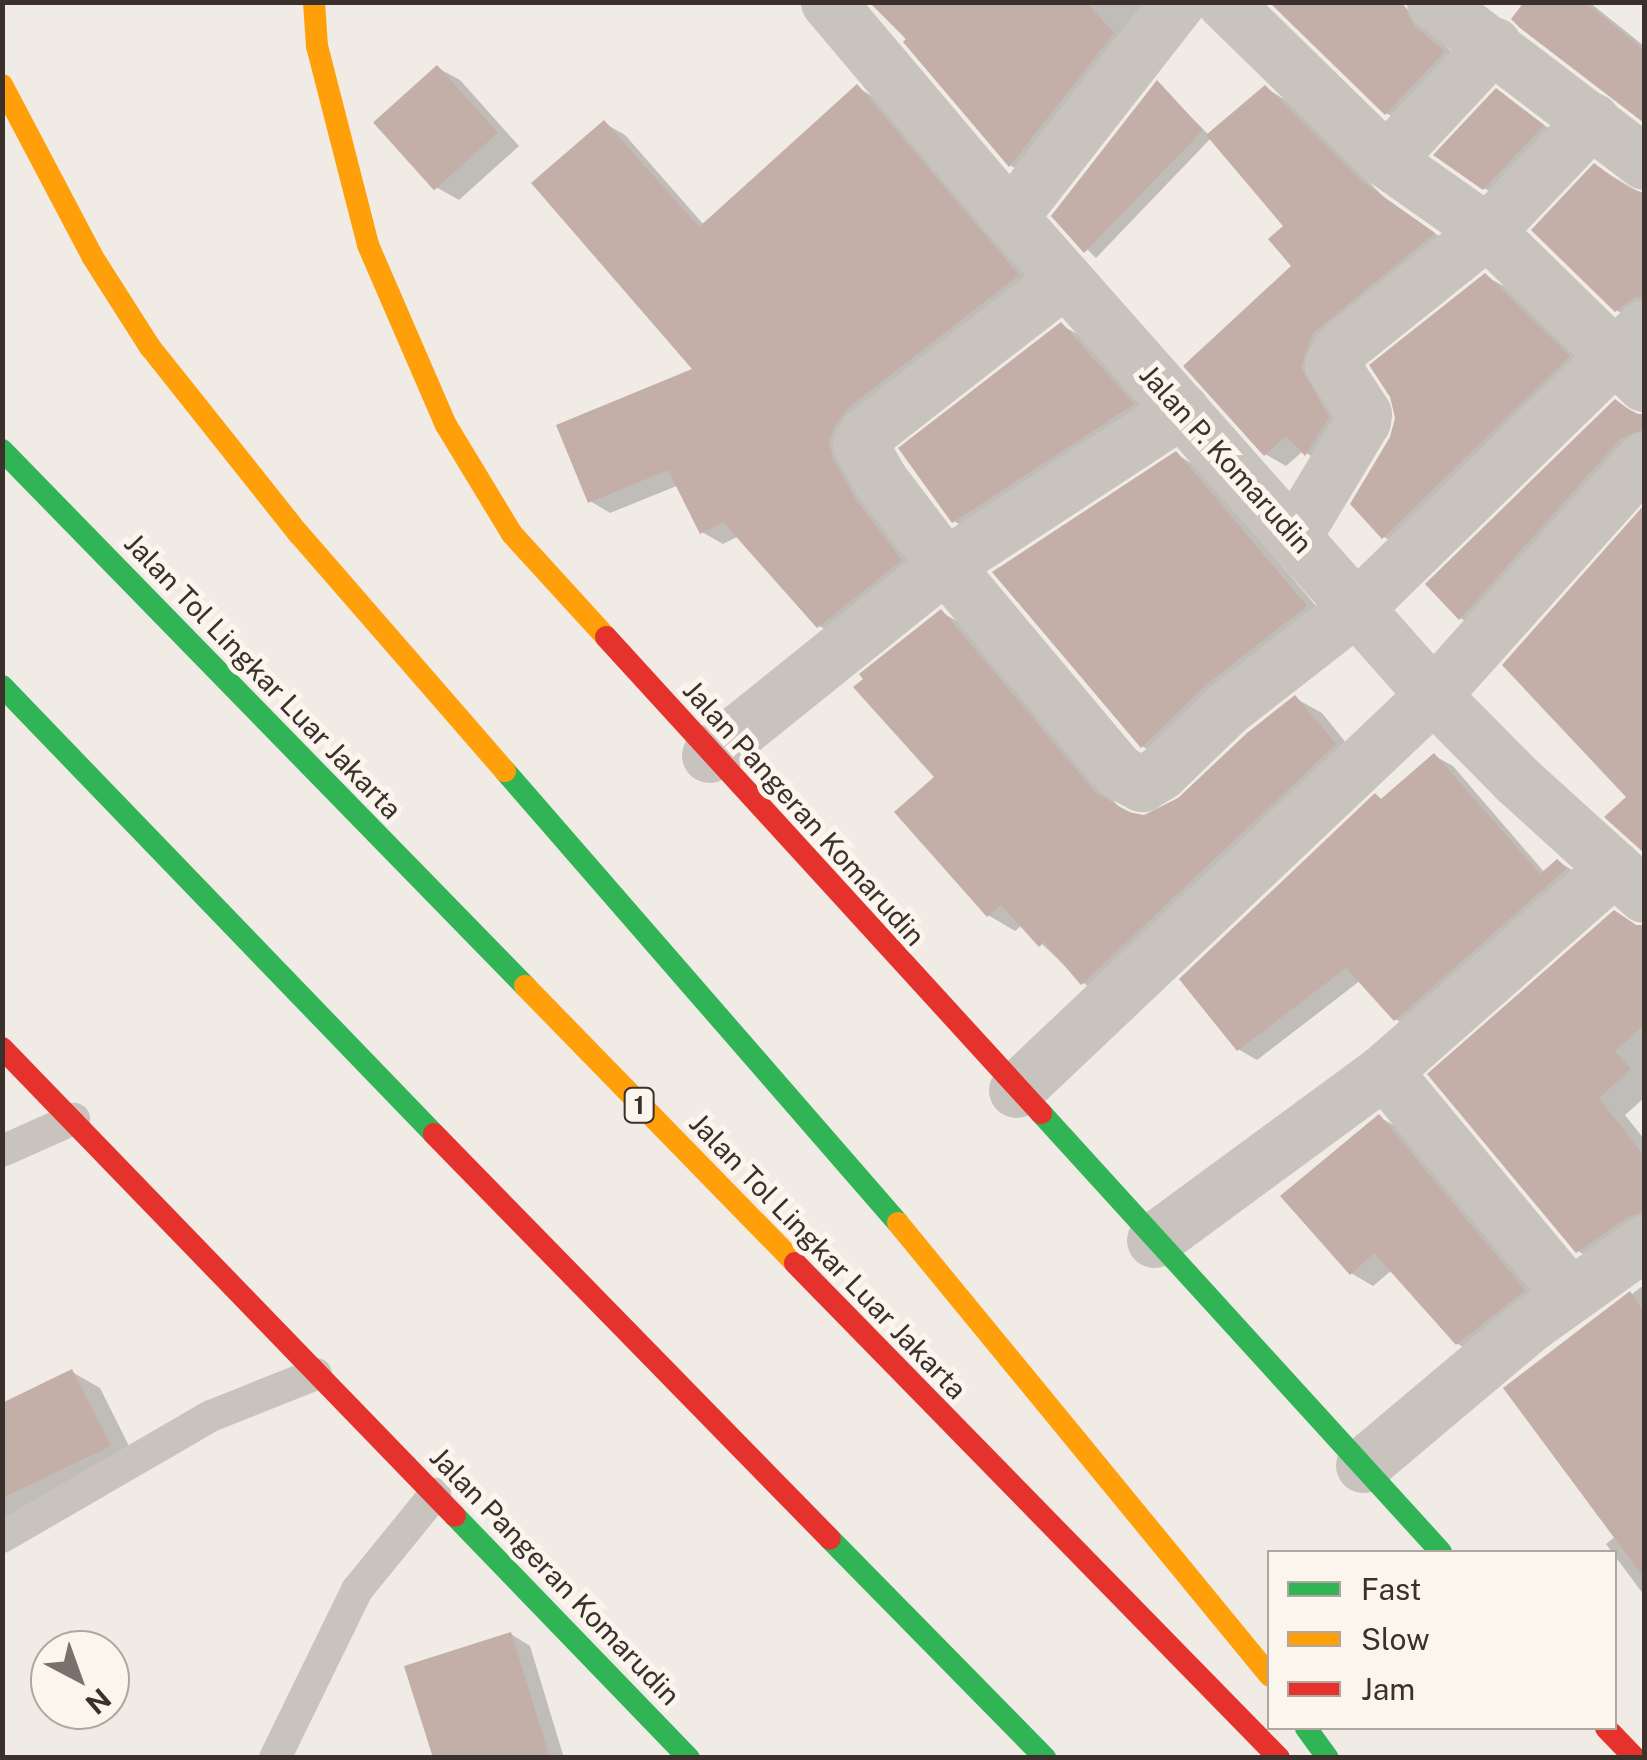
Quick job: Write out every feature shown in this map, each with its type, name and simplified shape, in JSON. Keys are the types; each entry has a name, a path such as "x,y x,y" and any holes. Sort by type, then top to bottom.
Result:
{"main road":[{"name":"Jalan Pangeran Komarudin","path":"314,2 317,46 368,245 446,424 512,534 709,755 1439,1550"},
{"path":"2,85 92,256 150,348 299,534 908,1236 1267,1672"},
{"name":"Jalan Tol Lingkar Luar Jakarta","path":"2,450 1279,1758"},
{"path":"2,686 275,972 1045,1758"},
{"name":"Jalan Pangeran Komarudin","path":"2,1048 689,1758"},
{"path":"1307,1730 1328,1758"},
{"path":"1608,1730 1634,1758"}],"street":[{"name":"Jalan P. Komarudin","path":"828,2 1010,218 1295,534 1433,695 1517,780 1629,882"},
{"path":"1010,218 1178,2"},
{"path":"1065,279 867,433 860,444 881,481 945,564 1119,772 1142,784 1162,772 1226,710 1356,607 1634,356 1487,231 1386,160 1224,2"},
{"path":"1434,2 1644,162"},
{"path":"1386,160 1494,44"},
{"path":"1295,534 1363,421 1364,414 1332,365 1335,356 1487,231 1592,120"},
{"path":"709,755 945,564 1182,410"},
{"path":"1016,1090 1433,695 1644,459"},
{"path":"1154,1240 1384,1071 1629,882"},
{"path":"1384,1071 1570,1294"},
{"path":"1363,1465 1570,1294 1644,1243"}],"lane":[{"path":"2,1151 74,1119"},
{"path":"2,1537 211,1416 316,1374"},
{"path":"274,1758 357,1590 435,1494"}],"building":[{"path":"869,2 1086,2 1114,33 1009,167 903,42 906,39"},
{"path":"1269,2 1402,2 1414,26 1445,51 1385,115"},
{"path":"1524,2 1585,2 1644,50 1644,123 1511,19"},
{"path":"437,65 498,133 434,190 373,123"},
{"path":"1157,80 1203,130 1084,253 1051,216"},
{"path":"857,84 1019,275 848,408 834,427 829,442 833,459 856,500 902,560 817,628 723,522 700,534 668,470 588,503 556,425 692,369 531,183 604,120 699,227"},
{"path":"1265,85 1364,183 1435,233 1313,333 1301,367 1329,417 1305,456 1286,436 1264,456 1183,366 1291,266 1268,239 1283,226 1206,135"},
{"path":"1496,88 1544,125 1483,190 1433,155"},
{"path":"1594,163 1626,187 1644,193 1644,297 1635,297 1615,312 1531,230"},
{"path":"1485,273 1570,356 1382,539 1350,504 1390,437 1395,418 1390,397 1369,365"},
{"path":"1061,322 1134,404 952,523 898,448"},
{"path":"1615,399 1635,414 1644,414 1644,429 1621,438 1459,620 1425,584"},
{"path":"1176,451 1307,606 1207,684 1141,748 992,572"},
{"path":"1644,505 1644,853 1604,817 1626,797 1502,665"},
{"path":"941,609 1095,792 1128,812 1144,815 1178,798 1247,733 1295,695 1336,744 1081,985 1044,942 1039,947 1001,905 987,917 894,812 934,777 853,687 863,679 859,674"},
{"path":"1434,753 1540,874 1557,859 1567,868 1394,1021 1346,968 1237,1051 1179,979 1375,793 1381,799"},
{"path":"1614,910 1636,925 1644,925 1644,1025 1615,1051 1631,1069 1599,1098 1644,1156 1644,1212 1626,1218 1576,1253 1427,1074"},
{"path":"1379,1114 1525,1290 1456,1345 1374,1253 1350,1275 1280,1196"},
{"path":"1630,1291 1644,1312 1644,1578 1503,1388"},
{"path":"72,1369 111,1446 2,1498 2,1403"},
{"path":"511,1632 550,1758 433,1758 404,1666"}],"traffic: fast":[{"path":"2,450 525,986"},
{"path":"2,686 434,1134"},
{"path":"505,771 898,1223"},
{"path":"1041,1113 1439,1550"},
{"path":"455,1516 689,1758"},
{"path":"830,1539 1045,1758"},
{"path":"1307,1730 1328,1758"}],"traffic: slow":[{"path":"314,2 317,46 368,245 446,425 512,534 606,637"},
{"path":"2,85 92,256 150,347 299,534 505,771"},
{"path":"525,986 795,1263"},
{"path":"898,1223 1267,1672"}],"traffic: jam":[{"path":"606,637 1041,1113"},
{"path":"2,1048 455,1516"},
{"path":"434,1134 830,1539"},
{"path":"795,1263 1279,1758"},
{"path":"1608,1730 1635,1758"}]}
